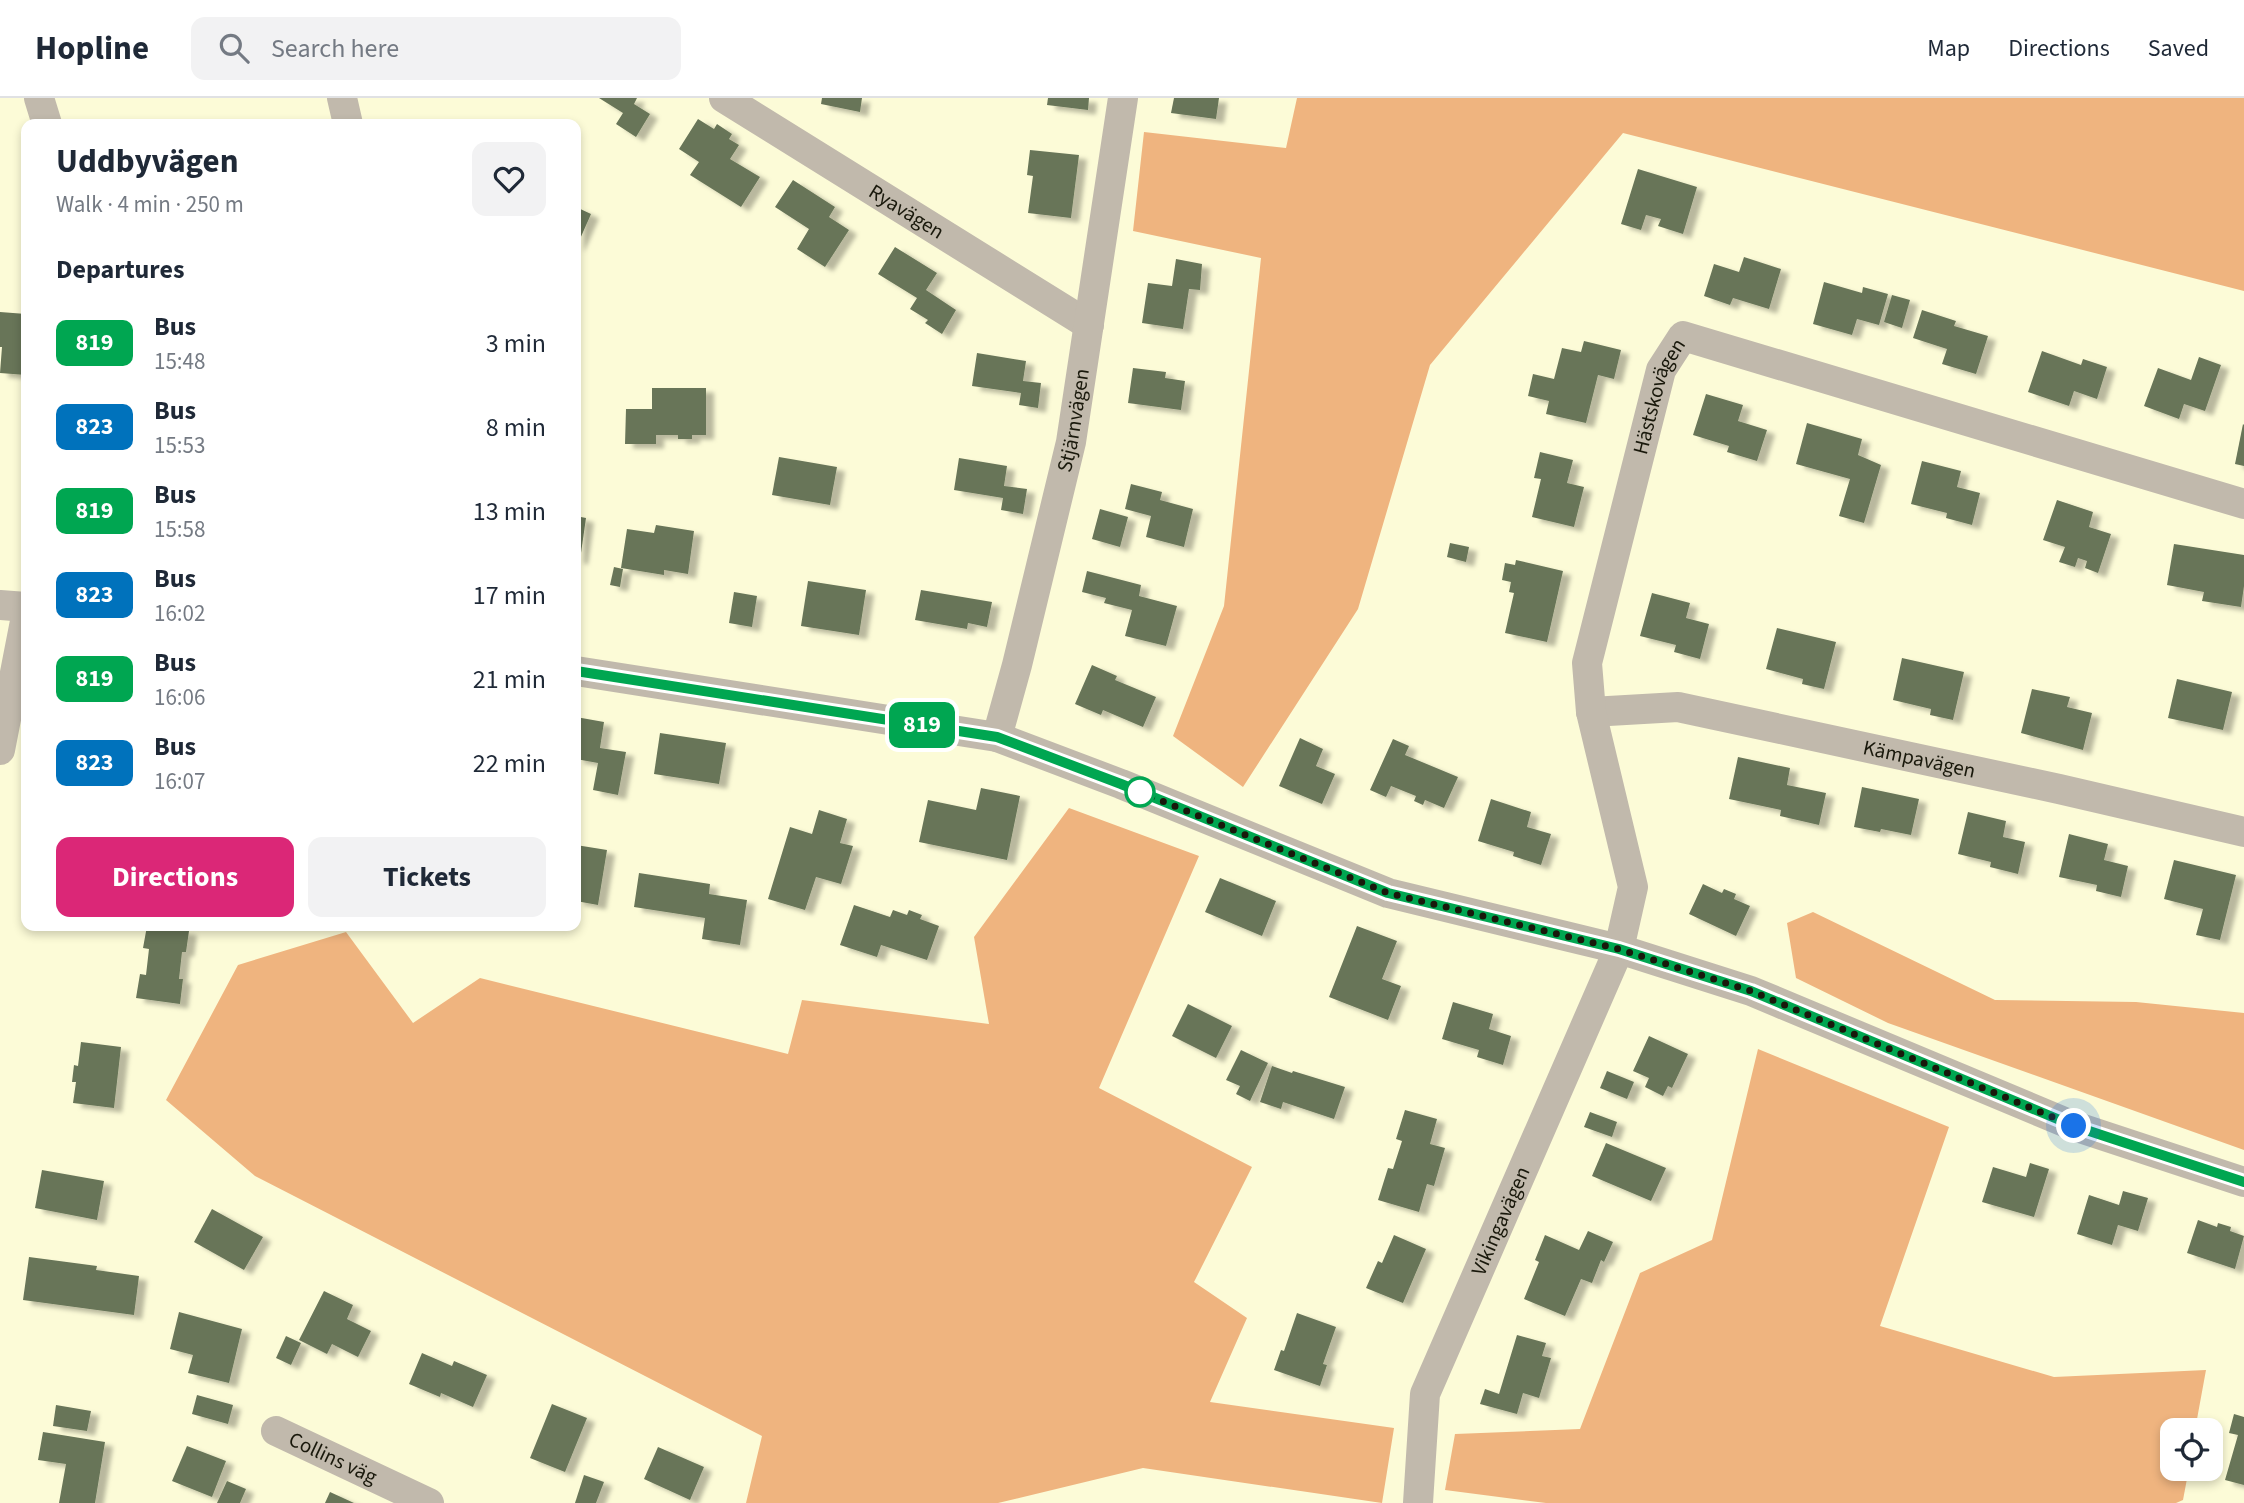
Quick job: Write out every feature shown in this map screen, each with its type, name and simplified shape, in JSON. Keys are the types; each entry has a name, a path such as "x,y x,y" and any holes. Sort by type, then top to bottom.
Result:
{"street":[{"path":"39,98 45,119"},
{"path":"342,98 347,119"},
{"name":"Ryavägen","path":"725,98 1089,325"},
{"name":"Stjärnvägen","path":"997,737 1071,442 1123,98"},
{"name":"Hästskovägen","path":"1619,949 1633,887 1591,712 1587,663 1661,370 1684,336 2244,505"},
{"path":"0,606 21,607"},
{"path":"0,750 21,642"},
{"path":"581,672 997,737 1121,784 1388,893 1619,949 1751,991 2074,1126 2244,1182"},
{"name":"Kämpavägen","path":"1591,712 1678,707 2244,832"},
{"name":"Vikingavägen","path":"1418,1503 1425,1394 1619,949"},
{"name":"Collins väg","path":"276,1430 429,1503"}],"shaded area":[{"path":"1297,98 2244,98 2244,291 1623,133 1430,365 1358,609 1243,787 1173,736 1224,606 1261,258 1133,231 1144,132 1286,148"},
{"path":"1069,808 1199,856 1099,1088 1252,1167 1194,1282 1247,1318 1210,1402 1394,1428 1382,1503 1143,1468 998,1503 746,1503 762,1436 255,1176 166,1100 238,965 346,932 413,1023 480,978 788,1054 802,1000 989,1024 974,937"},
{"path":"1813,912 1995,1000 2136,1002 2244,1013 2244,1150 1888,1023 1796,978 1787,923"},
{"path":"1758,1049 1949,1127 1880,1326 2054,1377 2206,1370 2197,1418 2160,1418 2160,1481 2187,1481 2183,1500 2176,1503 1546,1503 1445,1490 1455,1434 1580,1429 1640,1273 1712,1240"}],"building":[{"path":"599,98 637,98 634,104 650,114 636,137 616,124 623,113"},
{"path":"822,98 862,98 860,112 821,104"},
{"path":"1048,98 1089,98 1088,110 1047,105"},
{"path":"1174,98 1219,98 1216,119 1171,113"},
{"path":"698,119 714,129 717,124 732,134 729,139 739,145 730,159 760,177 741,207 690,175 699,162 679,149"},
{"path":"1030,150 1079,155 1071,218 1028,213 1033,176 1027,175"},
{"path":"1638,169 1697,187 1683,234 1658,226 1661,219 1646,215 1641,230 1621,224"},
{"path":"793,180 835,207 829,217 849,230 825,267 797,249 809,229 775,207"},
{"path":"581,209 591,214 581,237"},
{"path":"895,247 937,273 926,290 956,310 942,334 925,323 928,320 910,309 917,298 878,274"},
{"path":"1744,257 1781,269 1769,309 1733,298 1730,305 1704,296 1714,264 1739,272"},
{"path":"1176,259 1202,264 1200,290 1189,289 1183,329 1142,323 1148,283 1172,286"},
{"path":"1824,282 1862,293 1863,287 1888,294 1879,325 1857,319 1852,335 1813,324"},
{"path":"1892,295 1910,300 1902,328 1884,322"},
{"path":"1922,310 1956,321 1954,326 1988,336 1976,374 1942,364 1947,349 1913,338"},
{"path":"0,312 21,314 21,375 0,373"},
{"path":"1584,341 1621,350 1614,379 1598,375 1586,423 1546,414 1549,401 1528,396 1533,374 1554,379 1562,348 1581,352"},
{"path":"2042,351 2081,365 2083,359 2107,367 2097,399 2074,391 2069,406 2028,392"},
{"path":"977,353 1026,361 1023,381 1041,383 1038,408 1019,405 1021,393 972,386"},
{"path":"2199,357 2221,365 2205,411 2184,404 2179,419 2144,406 2158,368 2191,380"},
{"path":"1133,368 1166,372 1165,378 1185,381 1181,410 1128,403"},
{"path":"652,388 706,388 706,435 678,439 678,435 656,435 656,444 625,444 626,409 652,409"},
{"path":"1706,394 1743,405 1738,421 1767,430 1757,461 1727,452 1729,446 1693,435"},
{"path":"1807,423 1862,439 1858,455 1881,465 1864,523 1839,516 1850,479 1796,464"},
{"path":"2244,425 2244,466 2235,464"},
{"path":"1540,452 1573,460 1567,483 1584,487 1574,527 1532,517 1541,479 1534,478"},
{"path":"779,457 837,467 830,505 772,495"},
{"path":"959,458 1007,466 1004,486 1027,489 1023,514 1001,510 1003,498 954,490"},
{"path":"1922,461 1961,471 1957,487 1980,493 1972,525 1946,518 1947,513 1911,504"},
{"path":"1131,484 1162,492 1160,500 1193,509 1184,547 1146,537 1151,516 1125,509"},
{"path":"2057,500 2093,512 2089,527 2111,534 2098,573 2085,568 2087,561 2078,558 2075,567 2059,562 2065,547 2043,540"},
{"path":"1100,509 1128,517 1120,547 1092,539"},
{"path":"581,517 586,518 581,553"},
{"path":"656,525 694,531 688,574 664,570 664,575 621,568 627,529 654,533"},
{"path":"1450,543 1469,547 1466,562 1447,557"},
{"path":"2174,544 2244,555 2241,607 2202,601 2204,592 2167,585"},
{"path":"1516,560 1563,571 1547,642 1505,633 1514,593 1509,592 1511,582 1502,580 1505,563 1515,565"},
{"path":"614,567 623,569 620,587 610,585"},
{"path":"1087,571 1141,585 1139,596 1177,606 1166,646 1125,636 1132,610 1104,603 1106,598 1082,592"},
{"path":"808,581 866,590 859,635 801,626"},
{"path":"921,590 992,602 987,627 968,623 967,629 915,620"},
{"path":"734,592 757,596 752,627 729,623"},
{"path":"1652,593 1690,603 1686,618 1709,624 1700,659 1674,652 1676,645 1640,636"},
{"path":"1777,628 1836,642 1824,689 1802,684 1803,679 1766,669"},
{"path":"1902,658 1964,672 1953,720 1930,715 1931,709 1893,700"},
{"path":"1092,665 1117,676 1115,680 1156,697 1143,727 1103,710 1101,715 1075,704"},
{"path":"2177,679 2232,692 2223,730 2168,718"},
{"path":"2032,689 2070,697 2067,707 2092,713 2083,750 2021,733"},
{"path":"581,718 604,722 600,748 626,752 618,795 593,790 598,763 581,760"},
{"path":"660,733 726,743 719,784 654,774"},
{"path":"1300,738 1323,749 1316,766 1335,774 1322,804 1279,786"},
{"path":"1393,739 1409,746 1405,755 1458,777 1444,808 1425,800 1423,805 1414,801 1416,796 1391,786 1386,797 1370,790"},
{"path":"1738,757 1790,768 1787,785 1826,793 1819,825 1780,816 1781,810 1729,799"},
{"path":"1862,787 1919,799 1911,835 1854,827"},
{"path":"981,788 1020,796 1007,860 919,842 928,800 976,810"},
{"path":"1491,799 1531,812 1527,827 1551,834 1541,865 1513,856 1514,852 1478,841"},
{"path":"819,810 847,819 840,843 853,846 841,884 816,877 805,910 768,899 790,827 812,834"},
{"path":"1968,812 2006,821 2003,837 2025,842 2018,874 1990,867 1991,862 1958,854"},
{"path":"2069,834 2108,844 2104,860 2128,866 2121,897 2096,891 2097,885 2059,877"},
{"path":"581,846 607,850 598,905 581,902"},
{"path":"2174,860 2236,875 2220,940 2196,935 2203,909 2164,899"},
{"path":"639,873 710,884 709,894 747,900 740,945 702,939 705,918 634,907"},
{"path":"1220,878 1276,901 1262,936 1205,912"},
{"path":"1703,884 1722,893 1724,889 1736,894 1734,899 1750,906 1736,936 1689,914"},
{"path":"854,905 890,917 893,910 907,915 909,910 922,915 920,919 939,926 927,960 881,945 877,957 840,945"},
{"path":"1357,926 1397,941 1382,979 1401,986 1388,1020 1329,997"},
{"path":"146,931 189,931 186,952 182,952 180,1004 136,998 140,974 146,975 149,949 143,948"},
{"path":"1453,1002 1493,1014 1489,1029 1511,1036 1503,1065 1477,1057 1479,1050 1442,1039"},
{"path":"1188,1004 1232,1026 1216,1058 1172,1036"},
{"path":"1649,1036 1688,1054 1672,1088 1668,1086 1663,1096 1645,1087 1649,1078 1633,1071"},
{"path":"81,1042 121,1047 114,1108 73,1103 76,1082 72,1082 74,1065 78,1066"},
{"path":"1241,1050 1268,1063 1250,1101 1236,1094 1240,1086 1226,1080"},
{"path":"1272,1066 1345,1087 1334,1119 1283,1102 1281,1109 1260,1102"},
{"path":"1607,1071 1634,1082 1627,1099 1600,1088"},
{"path":"1405,1110 1437,1119 1430,1144 1445,1148 1434,1186 1427,1184 1419,1212 1378,1200 1388,1168 1393,1169 1402,1141 1396,1139"},
{"path":"1590,1112 1617,1122 1612,1137 1584,1127"},
{"path":"1606,1143 1666,1168 1651,1201 1592,1176"},
{"path":"2030,1163 2049,1169 2034,1217 1982,1202 1993,1167 2026,1177"},
{"path":"42,1170 104,1181 97,1220 35,1208"},
{"path":"2123,1191 2148,1198 2138,1231 2118,1225 2112,1245 2077,1234 2089,1195 2119,1205"},
{"path":"212,1209 263,1237 244,1270 194,1242"},
{"path":"2198,1220 2217,1227 2218,1223 2231,1227 2230,1231 2244,1236 2235,1269 2187,1253"},
{"path":"1588,1231 1613,1242 1604,1262 1601,1260 1592,1283 1581,1279 1565,1316 1524,1299 1539,1262 1535,1260 1545,1235 1579,1250"},
{"path":"1394,1235 1426,1249 1403,1303 1366,1288 1378,1261 1382,1263"},
{"path":"29,1257 97,1266 96,1270 139,1276 134,1315 23,1300"},
{"path":"324,1291 353,1305 347,1319 371,1331 358,1357 332,1344 327,1354 299,1340"},
{"path":"179,1312 242,1329 229,1383 188,1373 193,1355 170,1349"},
{"path":"1297,1313 1336,1327 1323,1364 1327,1365 1320,1386 1274,1370 1281,1350 1284,1351"},
{"path":"1517,1335 1546,1343 1542,1356 1551,1358 1539,1398 1523,1393 1517,1414 1480,1404 1485,1389 1499,1394"},
{"path":"286,1336 301,1343 291,1365 276,1358"},
{"path":"422,1353 452,1366 454,1361 487,1375 473,1407 441,1393 440,1397 409,1384"},
{"path":"197,1395 233,1405 228,1424 192,1414"},
{"path":"552,1404 587,1418 565,1472 530,1458"},
{"path":"56,1405 91,1411 87,1431 53,1426"},
{"path":"2234,1414 2244,1417 2244,1485 2225,1480 2238,1435 2229,1433"},
{"path":"43,1432 105,1442 95,1503 59,1503 66,1464 38,1460"},
{"path":"187,1446 226,1461 212,1497 172,1481"},
{"path":"658,1447 704,1467 690,1500 644,1479"},
{"path":"584,1475 604,1482 596,1503 575,1503"},
{"path":"227,1481 246,1489 240,1503 217,1503"},
{"path":"330,1492 354,1503 325,1503"}],"bus line":[{"name":"819","path":"581,672 997,737 1121,784 1388,893 1619,949 1751,991 2074,1126 2244,1182"}],"route":[{"path":"1140,792 1388,893 1619,949 1751,991 2074,1126"}]}
